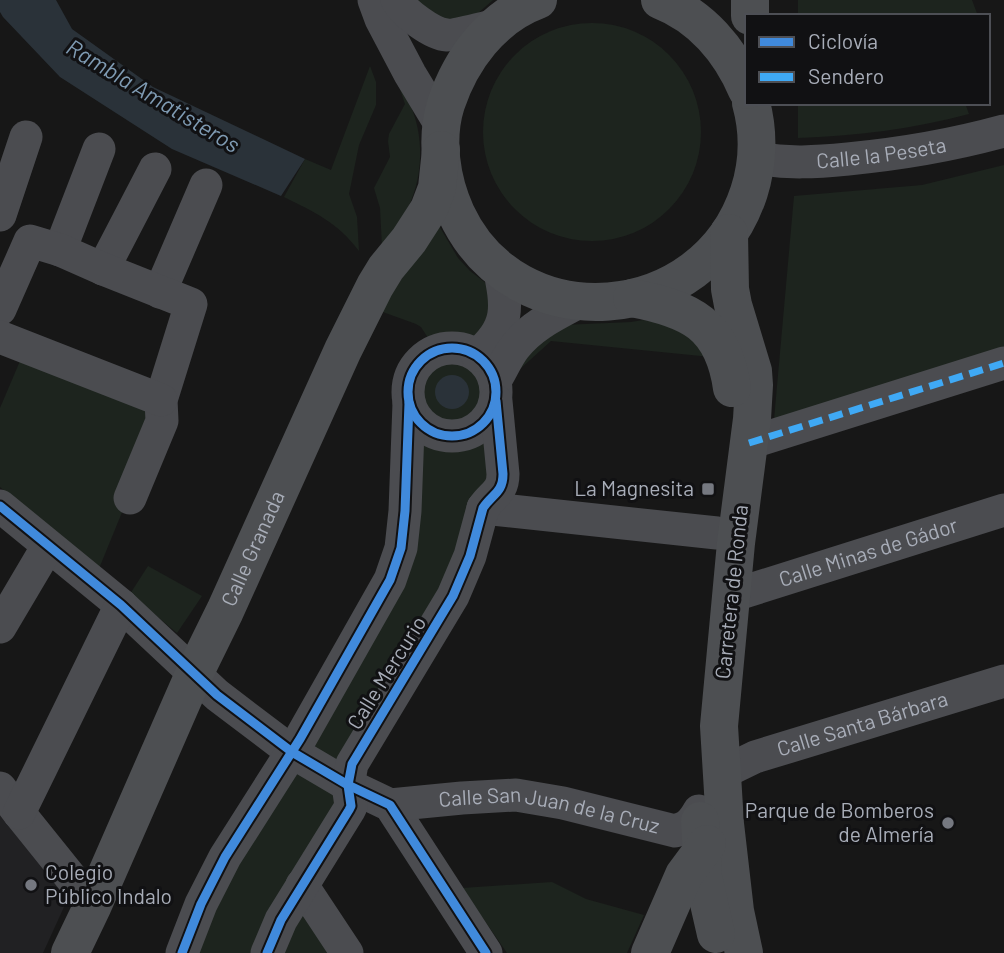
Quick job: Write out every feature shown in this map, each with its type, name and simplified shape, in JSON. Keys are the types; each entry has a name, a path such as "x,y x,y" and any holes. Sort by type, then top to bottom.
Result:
{"main road":[{"path":"660,0 689,15 707,30 736,67 745,86"},
{"path":"520,8 476,46 462,65 444,109 441,139 444,179 460,223 490,260 508,275 528,286 550,295 581,301 620,301 656,292 686,276 705,261 729,233 745,204 752,181 756,135 751,105"},
{"name":"Calle Granada","path":"71,953 195,672 343,350 374,286 429,208 437,188 441,139"},
{"name":"Carretera de Ronda","path":"729,233 730,289 753,371 753,408 736,543 719,726 722,773 698,845 735,911 744,953"},
{"name":"Carretera de Ronda","path":"632,298 657,303 687,314 706,327 723,350 732,392 723,489 712,564 697,779 698,845 721,953"},
{"path":"650,953 698,845"}],"street":[{"path":"374,0 441,139"},
{"path":"397,0 401,7 422,24 447,36 520,8"},
{"name":"Calle la Peseta","path":"756,158 777,162 808,162 866,157 917,150 1004,131"},
{"path":"0,215 26,137"},
{"path":"60,250 99,149"},
{"path":"103,270 155,169"},
{"path":"160,292 206,185"},
{"path":"0,309 30,241 60,250 103,270 191,304 161,400 162,422 130,498"},
{"path":"409,403 422,425 446,436 472,432 491,414 489,379 492,341 504,317 505,295 499,267"},
{"path":"489,379 521,340 542,322 581,301"},
{"path":"0,337 161,400"},
{"path":"182,953 191,927 225,857 292,752 395,566 401,548 405,511 408,390 411,376 426,356 452,347 465,349 489,379"},
{"path":"749,443 1004,363"},
{"name":"Calle Mercurio","path":"267,953 281,920 349,810 351,806 348,785 352,764 453,596 470,556 483,508 499,490 503,479 489,379"},
{"path":"0,506 121,605 218,695 292,752 348,785 390,805 486,953"},
{"path":"483,508 717,534"},
{"name":"Calle Minas de Gádor","path":"732,596 1004,510"},
{"path":"0,627 48,546"},
{"path":"93,905 9,801 121,605"},
{"name":"Calle Santa Bárbara","path":"722,773 755,757 1004,681"},
{"name":"Calle San Juan de la Cruz","path":"390,805 516,795 563,803 698,845"},
{"path":"302,885 347,953"}],"shaded area":[{"path":"412,0 493,0 477,14 447,22"},
{"path":"798,0 972,0 977,14 798,14"},
{"path":"592,23 634,31 669,55 693,90 701,132 693,174 669,209 634,233 592,241 550,233 515,209 491,174 483,132 491,90 515,55 550,31"},
{"path":"370,66 376,82 376,105 359,145 349,194 357,217 359,251 334,225 284,197 305,159 331,170"},
{"path":"399,86 407,98 417,127 420,142 419,172 411,201 382,247 380,208 374,188 390,157 389,134 405,104"},
{"path":"798,105 966,105 969,114 884,131 798,138"},
{"path":"1004,165 1004,358 773,431 794,196 922,185"},
{"path":"438,224 458,258 487,284 494,315 471,340 451,336 430,341 416,324 380,311"},
{"path":"643,320 676,326 711,357 551,341 509,379 522,357 563,325"},
{"path":"23,354 161,417 98,571 0,487 0,408"},
{"path":"452,357 477,367 487,392 477,417 452,427 427,417 417,392 427,367"},
{"path":"484,436 496,474 461,564 344,764 311,751 396,590 424,438 439,444 462,445"},
{"path":"148,566 202,596 177,633 130,594"},
{"path":"287,768 340,793 261,953 186,953"},
{"name":"Colegio Público Indalo","path":"0,810 69,896 43,953 0,953"},
{"path":"552,882 586,899 644,915 627,953 507,953 462,888"},
{"path":"297,904 334,953 272,953"}],"water":[{"name":"Rambla Amatisteros","path":"0,0 56,0 72,29 153,87 305,159 281,196 172,149 60,77 3,17"},
{"path":"452,375 464,380 469,392 464,404 452,409 440,404 435,392 440,380"}],"marked path":[{"path":"749,443 1004,363"}],"cycle path":[{"path":"452,348 477,355 489,367 496,392 489,417 477,429 452,436 427,429 415,417 408,392 415,367 427,355 452,348"},
{"path":"267,953 281,920 349,810 351,806 348,785 352,764 453,596 470,556 483,508 501,485 503,474 496,401"},
{"path":"182,953 201,904 225,857 300,739 390,580 401,548 405,511 409,403"},
{"path":"0,506 121,605 217,695 292,752 348,785 390,805 486,953"}],"place":[{"name":"La Magnesita","path":"708,489"},
{"name":"Parque de Bomberos de Almería","path":"948,823"},
{"name":"Colegio Público Indalo","path":"31,885"}]}
